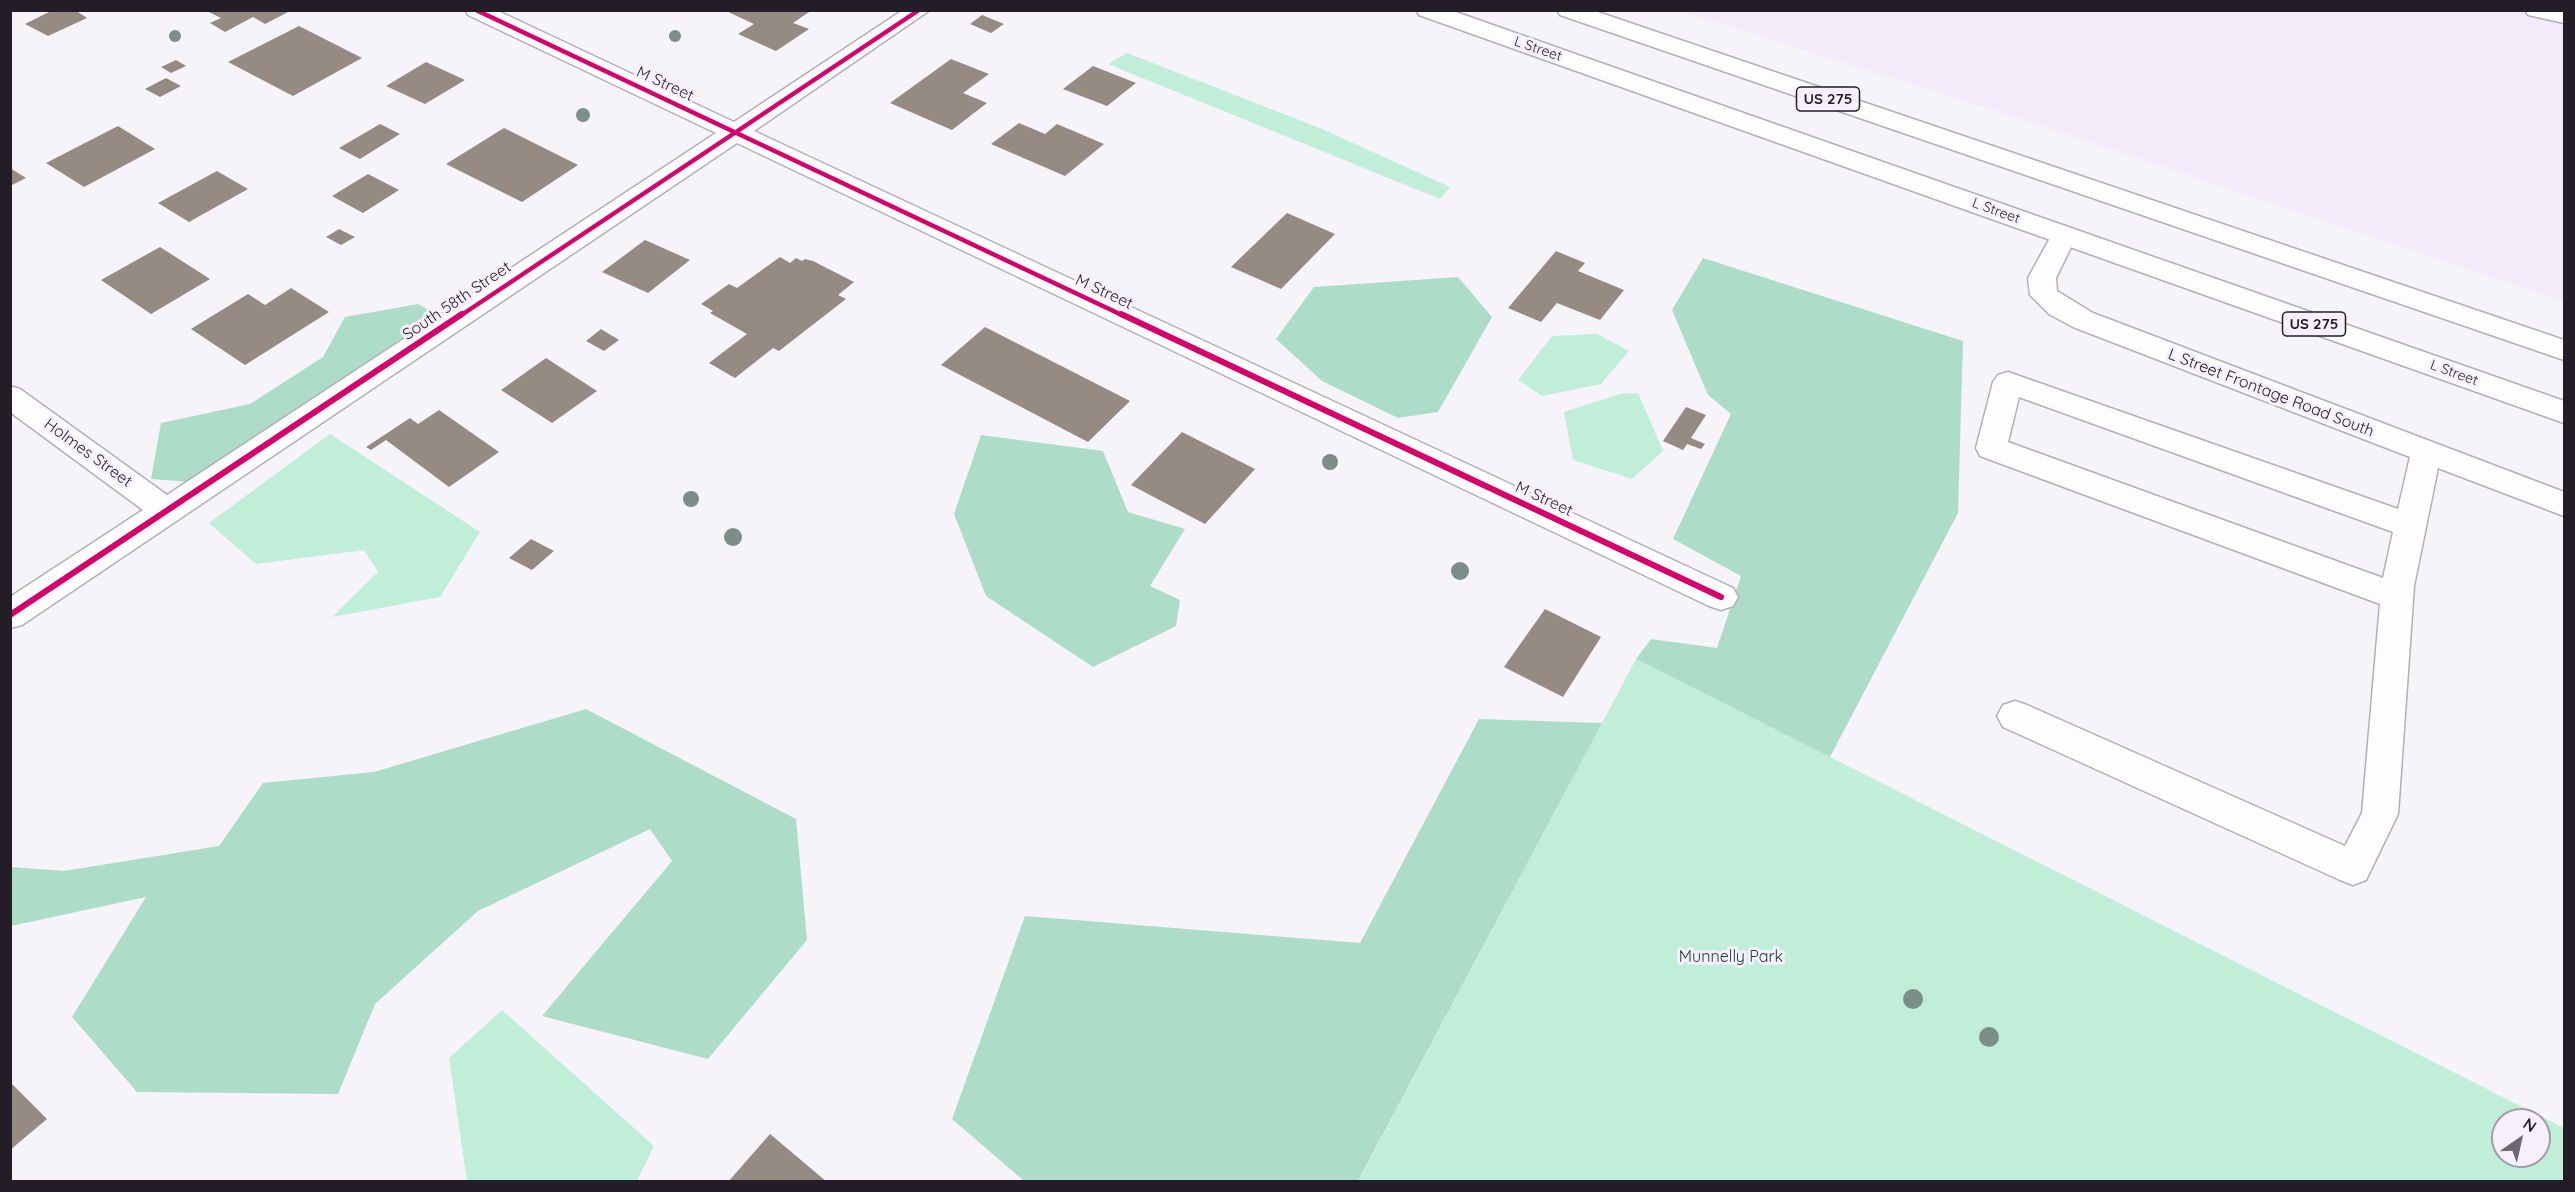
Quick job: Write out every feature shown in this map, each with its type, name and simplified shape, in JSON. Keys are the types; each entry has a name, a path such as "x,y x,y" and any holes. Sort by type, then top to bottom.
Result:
{"street":[{"name":"M Street","path":"477,10 1721,597"},
{"name":"South 58th Street","path":"10,615 919,10"},
{"name":"L Street","path":"1427,10 2565,412"},
{"name":"US 275","path":"1568,10 2565,350"},
{"path":"2536,10 2565,16"},
{"name":"L Street Frontage Road South","path":"2064,235 2042,278 2044,295 2059,308 2083,320 2426,453 2565,504"},
{"path":"2397,597 1991,448 2008,382 2411,526"},
{"name":"Holmes Street","path":"10,396 166,511"},
{"path":"2015,716 2354,868 2380,814 2397,597 2426,453"}],"shaded area":[{"path":"1681,11 2564,11 2564,302 2034,123"}],"green space":[{"path":"1127,53 1322,129 1450,187 1440,199 1108,64"},
{"path":"1703,258 1963,341 1958,513 1830,757 1636,659 1651,639 1717,648 1741,576 1673,539 1731,414 1708,395 1672,310"},
{"path":"1458,277 1492,317 1438,412 1398,418 1322,381 1276,339 1314,287"},
{"path":"418,304 448,320 204,483 151,479 161,423 250,404 323,357 345,317"},
{"path":"1597,334 1629,351 1601,384 1542,396 1518,380 1552,336"},
{"path":"1638,393 1663,451 1632,479 1573,460 1564,412 1620,394"},
{"path":"330,434 480,532 440,597 332,617 378,572 364,550 256,564 209,523"},
{"path":"981,435 1103,451 1128,512 1185,529 1150,586 1180,600 1176,626 1093,667 986,596 954,514"},
{"name":"Munnelly Park","path":"1636,659 2524,1108 2491,1108 2491,1168 2551,1168 2551,1121 2564,1128 2564,1182 1358,1182"},
{"path":"586,709 796,819 807,940 708,1059 542,1016 672,861 650,829 478,911 375,1004 338,1094 137,1092 72,1017 146,897 11,926 11,867 64,871 219,846 263,783 374,772"},
{"path":"1479,719 1602,723 1358,1181 1024,1181 952,1119 1025,916 1360,943"},
{"path":"502,1010 654,1146 637,1181 467,1181 449,1058"}],"building":[{"path":"53,10 75,10 87,18 48,36 25,24"},
{"path":"211,10 292,10 265,24 253,17 225,32 210,23 221,18 209,12"},
{"path":"724,10 812,10 793,23 809,29 776,51 738,34 754,24"},
{"path":"982,15 1004,24 991,33 970,24"},
{"path":"299,26 362,58 293,96 228,62"},
{"path":"951,59 989,74 963,93 987,103 952,130 890,103"},
{"path":"176,60 186,66 171,73 161,67"},
{"path":"426,62 465,80 425,104 386,86"},
{"path":"1093,66 1136,83 1107,106 1063,89"},
{"path":"166,78 181,86 160,97 145,89"},
{"path":"1019,123 1045,134 1057,124 1104,144 1065,176 991,144"},
{"path":"380,124 400,134 360,159 339,148"},
{"path":"118,126 155,149 84,187 46,163"},
{"path":"504,128 578,165 522,202 446,164"},
{"path":"10,168 26,178 10,186"},
{"path":"217,171 248,189 189,222 158,203"},
{"path":"368,174 399,190 363,213 332,196"},
{"path":"1287,213 1335,234 1281,289 1231,267"},
{"path":"339,229 355,237 341,245 326,237"},
{"path":"645,240 690,260 648,293 602,272"},
{"path":"160,247 210,279 151,314 101,280"},
{"path":"1556,251 1585,263 1578,271 1624,290 1600,320 1557,303 1541,322 1508,308"},
{"path":"780,257 790,263 796,258 802,261 805,259 813,261 854,282 838,295 846,299 779,351 773,348 735,378 709,363 747,334 710,313 713,311 701,304 729,284 737,288"},
{"path":"291,288 329,312 245,365 191,329 248,294 265,305"},
{"path":"985,327 1130,401 1088,442 941,365"},
{"path":"601,329 619,340 604,351 586,341"},
{"path":"546,358 597,391 552,423 501,390"},
{"path":"1686,407 1706,415 1691,438 1705,444 1701,449 1687,444 1683,450 1663,441"},
{"path":"439,410 499,452 449,487 386,440 371,450 366,447 410,418 418,424"},
{"path":"1182,432 1255,469 1205,524 1131,485"},
{"path":"531,539 554,551 532,570 509,558"},
{"path":"1545,609 1601,637 1563,697 1504,667"},
{"path":"10,1082 47,1119 10,1150"},
{"path":"770,1134 827,1182 728,1182"}],"cycle path":[{"path":"476,10 1721,597"},
{"path":"10,615 919,10"}]}
